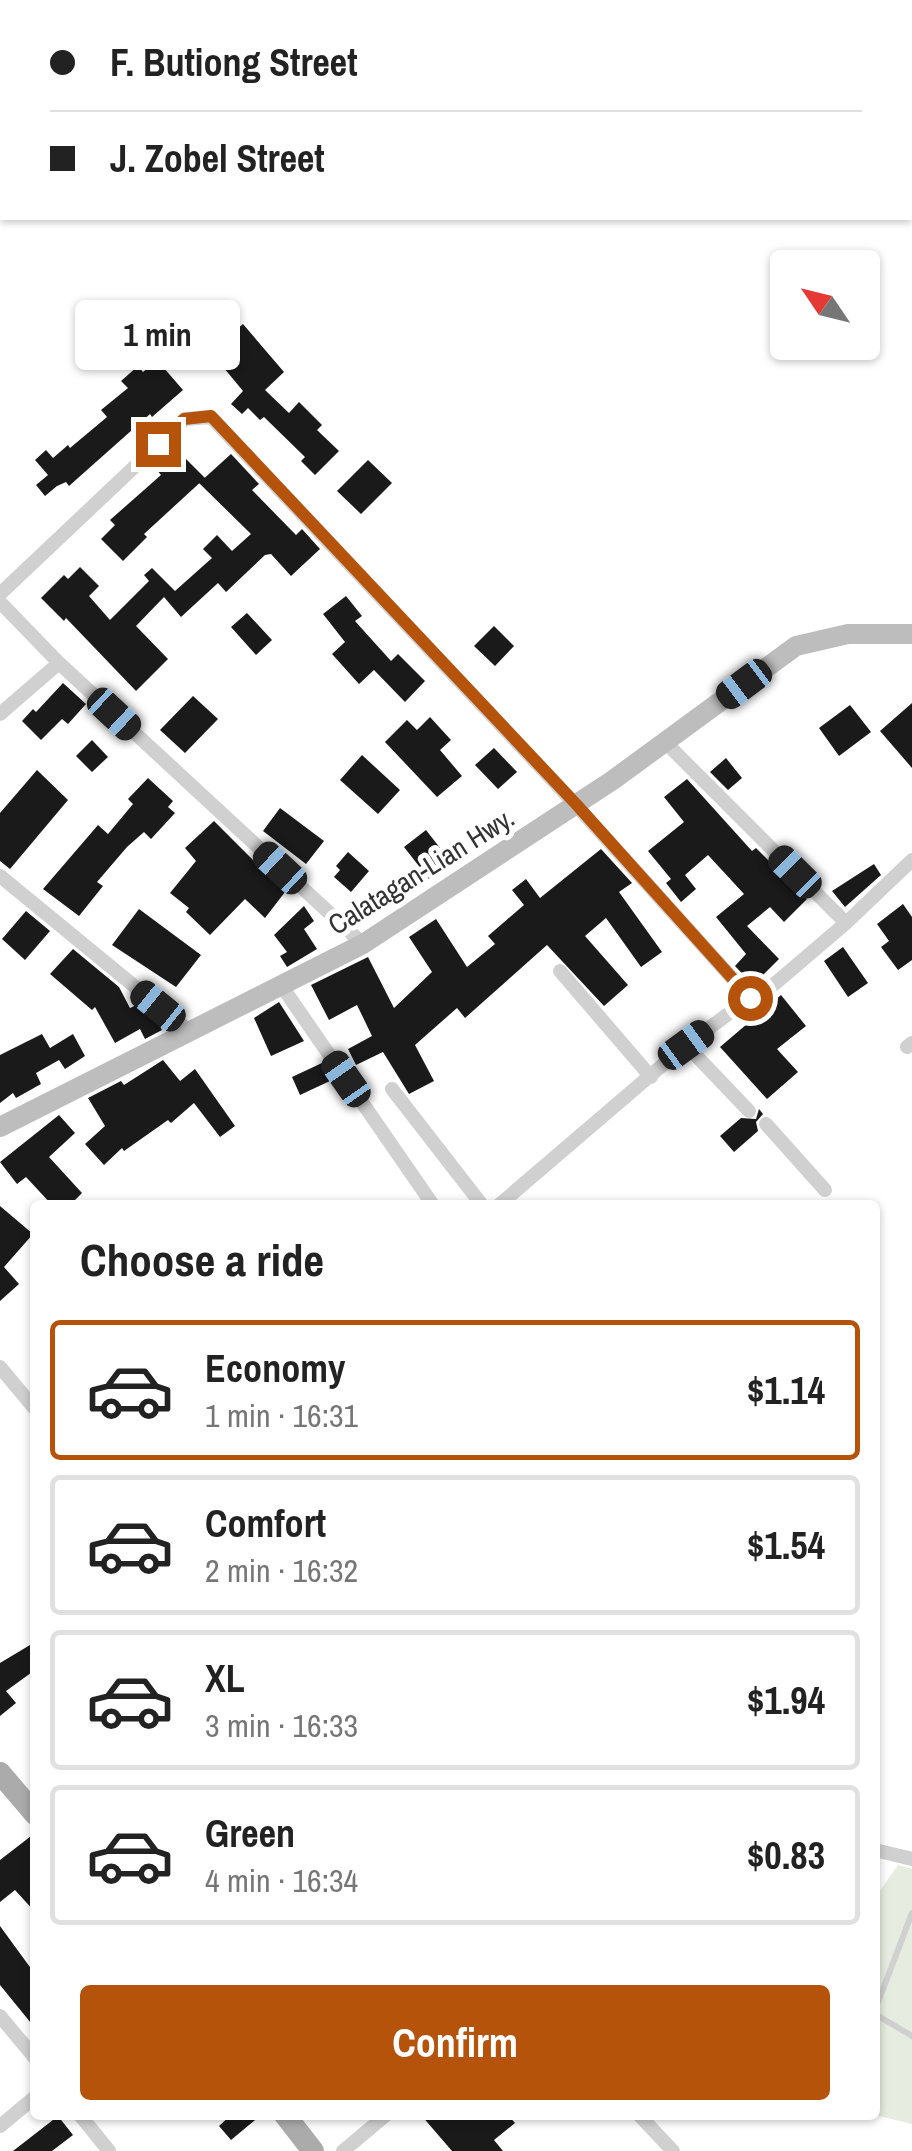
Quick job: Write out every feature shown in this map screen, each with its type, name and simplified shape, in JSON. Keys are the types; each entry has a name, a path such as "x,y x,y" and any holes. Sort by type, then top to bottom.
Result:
{"main road":[{"name":"Calatagan-Lian Hwy.","path":"0,1127 363,944 576,804 796,646 848,634 912,634"},
{"path":"0,1773 30,1808"},
{"path":"289,2120 313,2151"}],"street":[{"path":"0,594 184,419 211,416 576,804 750,998"},
{"path":"0,602 59,664 363,944"},
{"path":"0,714 59,664"},
{"path":"666,742 846,923"},
{"path":"504,1200 686,1045 764,992 846,923 912,860"},
{"path":"0,876 189,1031"},
{"path":"560,971 651,1077"},
{"path":"281,985 430,1200"},
{"path":"686,1045 749,1111"},
{"path":"392,1089 478,1200"},
{"path":"766,1124 825,1190"},
{"path":"0,1367 30,1403"},
{"path":"880,1851 912,1858"},
{"path":"0,2016 30,2052"},
{"path":"0,2126 30,2101"},
{"path":"84,2120 108,2151"},
{"path":"343,2151 380,2120"},
{"path":"644,2120 673,2151"}],"lane":[{"path":"880,1998 912,1912"},
{"path":"880,2015 912,2036"}],"shaded area":[{"path":"898,1865 912,1869 912,2124 880,2116 880,1891"}],"building":[{"path":"243,324 284,372 265,390 289,413 299,402 322,425 317,430 339,451 315,475 301,461 305,457 264,417 260,420 248,408 242,414 231,404 243,391 214,356 226,345 223,341"},
{"path":"157,360 183,390 69,486 66,482 45,496 36,485 48,475 35,460 46,450 53,458 68,445 70,448 107,417 101,410 128,388 121,381 138,366 143,372"},
{"path":"176,449 205,478 144,534 147,537 123,561 101,539 115,525 110,520 161,475 156,469"},
{"path":"231,454 259,484 252,490 296,535 302,529 320,549 291,576 271,554 265,555 226,592 218,583 181,617 164,597 136,626 168,659 136,691 66,618 64,621 41,598 64,575 68,579 80,567 99,586 89,596 110,620 149,581 144,575 152,568 175,591 212,558 203,549 217,535 232,551 251,534 199,483"},
{"path":"368,460 392,483 361,514 337,491"},
{"path":"346,596 362,616 355,621 391,661 398,654 425,681 405,702 374,670 359,684 332,654 345,642 323,614"},
{"path":"247,613 272,640 256,655 231,627"},
{"path":"494,626 514,646 495,666 474,646"},
{"path":"63,683 86,704 68,724 62,719 41,740 22,721"},
{"path":"193,696 218,719 185,753 160,730"},
{"path":"912,703 912,768 880,731"},
{"path":"850,705 871,732 839,756 819,728"},
{"path":"430,717 451,740 440,750 462,776 437,797 385,742 407,720 417,730"},
{"path":"92,740 108,757 92,772 76,756"},
{"path":"494,748 517,772 498,789 475,765"},
{"path":"362,755 400,790 378,814 340,780"},
{"path":"726,758 742,778 728,790 710,772"},
{"path":"37,770 68,800 10,869 0,861 0,813"},
{"path":"148,778 173,801 168,807 175,813 151,839 144,832 127,847 97,882 103,886 79,916 43,889 98,825 108,834 133,804 128,799"},
{"path":"687,779 752,851 756,848 807,899 784,922 770,907 747,926 779,959 753,985 735,966 746,954 716,917 744,894 708,855 685,875 696,889 681,902 666,883 671,879 648,851 684,822 664,797"},
{"path":"280,808 324,841 306,864 263,831"},
{"path":"214,821 285,892 265,918 245,899 210,935 186,912 189,908 170,893 196,861 185,848"},
{"path":"426,830 451,862 429,879 404,847"},
{"path":"601,849 632,883 619,892 662,952 641,967 606,918 585,936 628,985 604,1006 547,945 465,1018 457,1008 415,1045 434,1081 409,1094 383,1052 356,1065 348,1049 372,1036 357,1005 329,1020 311,985 368,957 394,1008 432,972 409,937 436,919 467,967 495,944 488,936 524,905 512,890 526,879 540,898"},
{"path":"348,852 369,871 351,892 334,877 340,870 336,866"},
{"path":"874,864 881,875 845,907 832,891"},
{"path":"903,904 912,917 912,960 898,970 881,947 889,941 877,924"},
{"path":"304,906 314,921 304,929 317,949 287,967 280,956 287,952 274,935"},
{"path":"139,909 201,955 176,987 112,945"},
{"path":"26,911 50,931 25,960 2,939"},
{"path":"843,947 868,983 848,997 824,961"},
{"path":"73,949 119,987 130,1008 139,1004 154,1016 162,1030 145,1039 140,1029 115,1043 95,1007 92,1010 50,974"},
{"path":"781,995 806,1026 777,1049 798,1072 767,1099 720,1047"},
{"path":"279,1002 304,1041 271,1056 254,1018"},
{"path":"42,1034 50,1048 73,1034 85,1056 65,1069 59,1060 36,1073 41,1084 16,1098 13,1093 0,1103 0,1055"},
{"path":"163,1060 180,1081 195,1069 235,1126 220,1137 194,1103 171,1123 168,1120 124,1151 122,1148 104,1165 85,1144 105,1126 88,1098 121,1081 124,1085"},
{"path":"322,1063 332,1080 300,1095 292,1077"},
{"path":"759,1109 763,1114 756,1122 758,1131 734,1152 720,1136 741,1118 756,1119"},
{"path":"59,1115 75,1133 49,1157 82,1193 75,1200 47,1200 26,1177 17,1184 0,1162"},
{"path":"0,1206 30,1231 30,1237 4,1267 19,1284 0,1301"},
{"path":"30,1645 30,1674 6,1691 16,1703 0,1716 0,1663"},
{"path":"30,1837 30,1906 15,1890 0,1902 0,1860"},
{"path":"0,1926 30,1967 30,2022 0,1985"},
{"path":"53,2120 61,2120 73,2135 52,2151 13,2151"},
{"path":"226,2120 255,2120 231,2140 219,2126"},
{"path":"425,2120 515,2123 494,2140 503,2151 452,2151"}],"route":[{"path":"158,444 184,419 211,416 576,804 750,998"}]}
